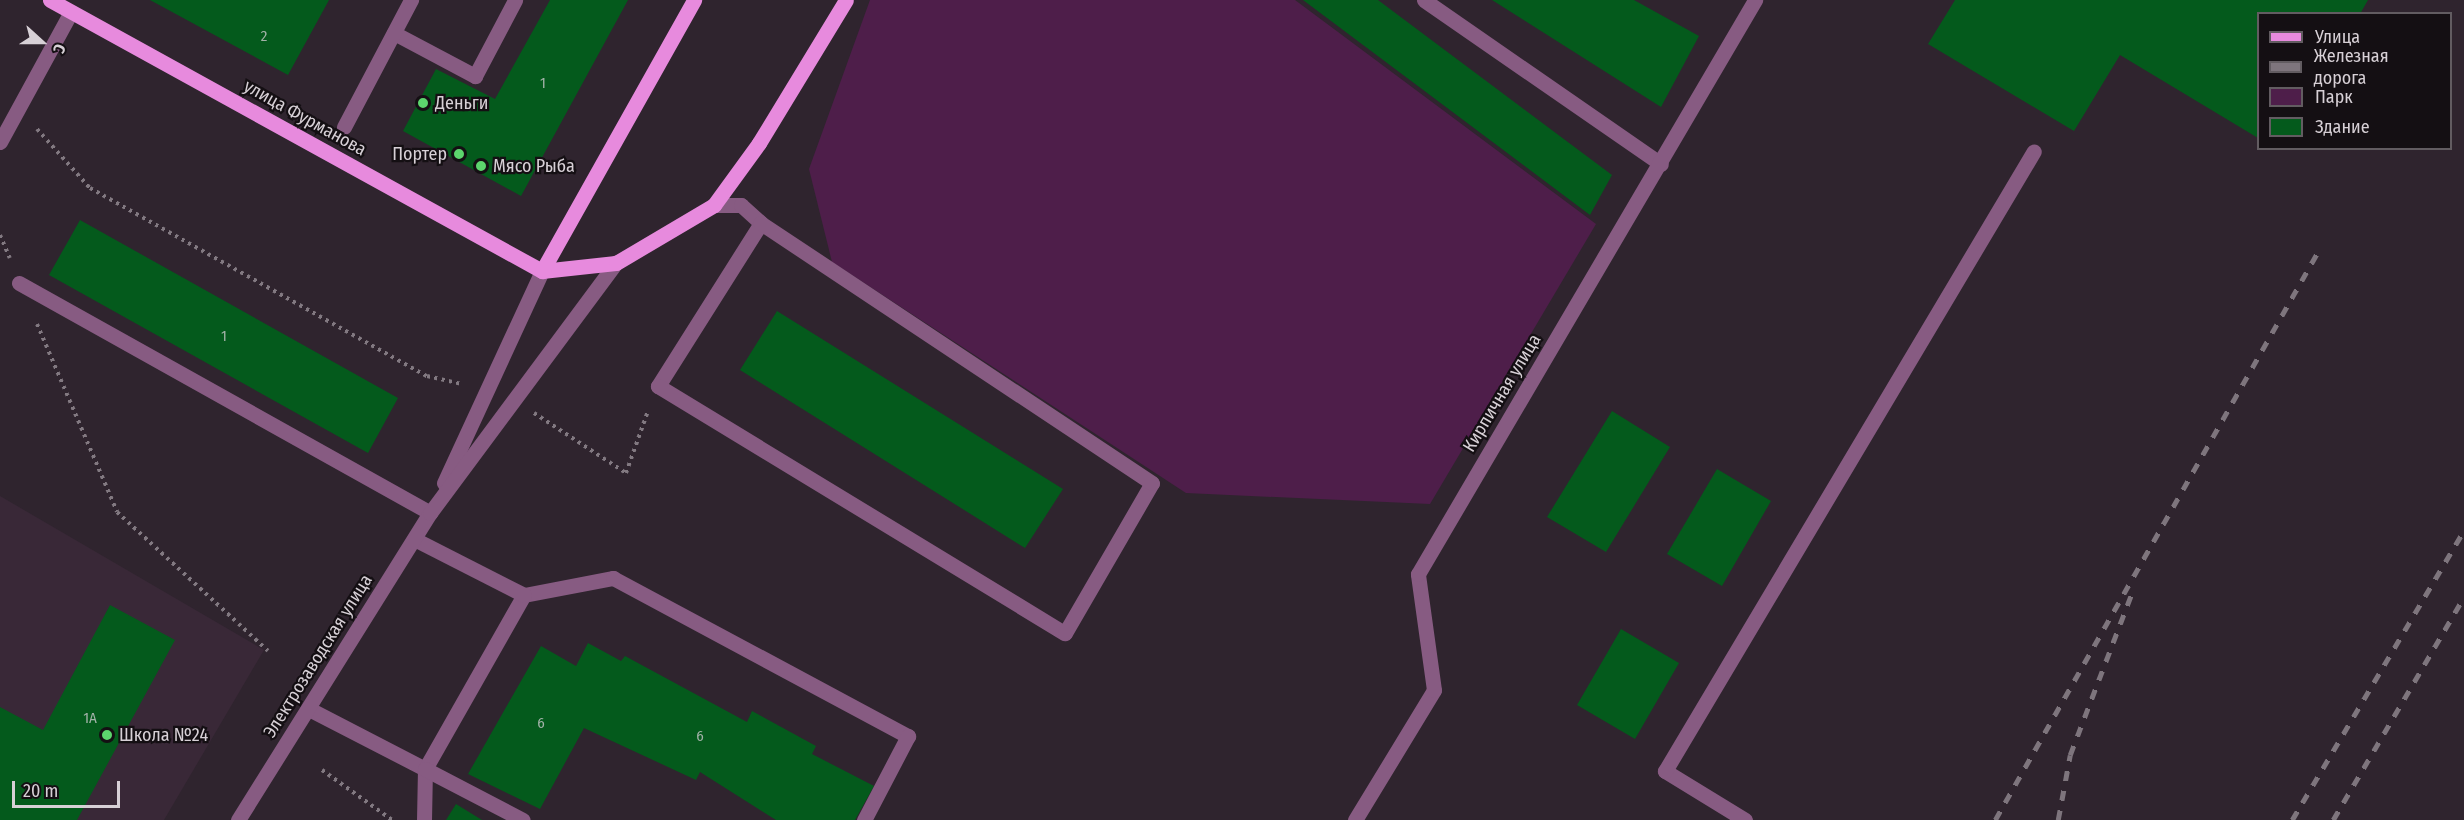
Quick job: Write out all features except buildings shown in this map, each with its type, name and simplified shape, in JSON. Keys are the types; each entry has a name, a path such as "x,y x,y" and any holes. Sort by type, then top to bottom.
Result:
{"main road":[{"name":"улица Фурманова","path":"50,0 542,271"},
{"name":"Электрозаводская улица","path":"542,271 694,0"},
{"name":"Электрозаводская улица","path":"542,271 616,263 714,205 759,143 846,0"}],"street":[{"path":"344,127 411,0"},
{"path":"394,33 475,76 515,0"},
{"path":"1424,0 1661,164"},
{"name":"Кирпичная улица","path":"1355,820 1434,690 1418,574 1661,164 1755,0"},
{"path":"0,142 71,12"},
{"path":"1745,820 1665,771 2034,151"},
{"path":"714,205 741,205 760,223 1152,483 1065,633 658,386 760,223"},
{"name":"Электрозаводская улица","path":"238,820 430,513 616,263"},
{"name":"Электрозаводская улица","path":"430,513 542,271"},
{"path":"19,283 430,513"},
{"path":"414,539 524,595 613,578 908,736 864,820"},
{"path":"424,820 425,769 524,595"},
{"path":"309,709 523,820"}],"path":[{"path":"18,108 90,188 427,376 487,391"},
{"path":"0,235 117,512 268,651"},
{"path":"514,400 626,473 658,386"},
{"path":"321,770 392,820"}],"shaded area":[{"name":"Школа №24","path":"0,496 264,650 164,820 0,820"}],"green space":[{"path":"870,0 1295,0 1596,224 1430,504 1186,493 832,262 809,169"}],"railway":[{"path":"1995,820 2319,250"},
{"path":"2292,820 2464,530"},
{"path":"2058,820 2070,755 2132,593"},
{"path":"2333,820 2464,597"}],"place":[{"name":"Деньги","path":"423,103"},
{"name":"Портер","path":"459,154"},
{"name":"Мясо Рыба","path":"481,166"},
{"name":"Школа №24","path":"107,735"}]}
